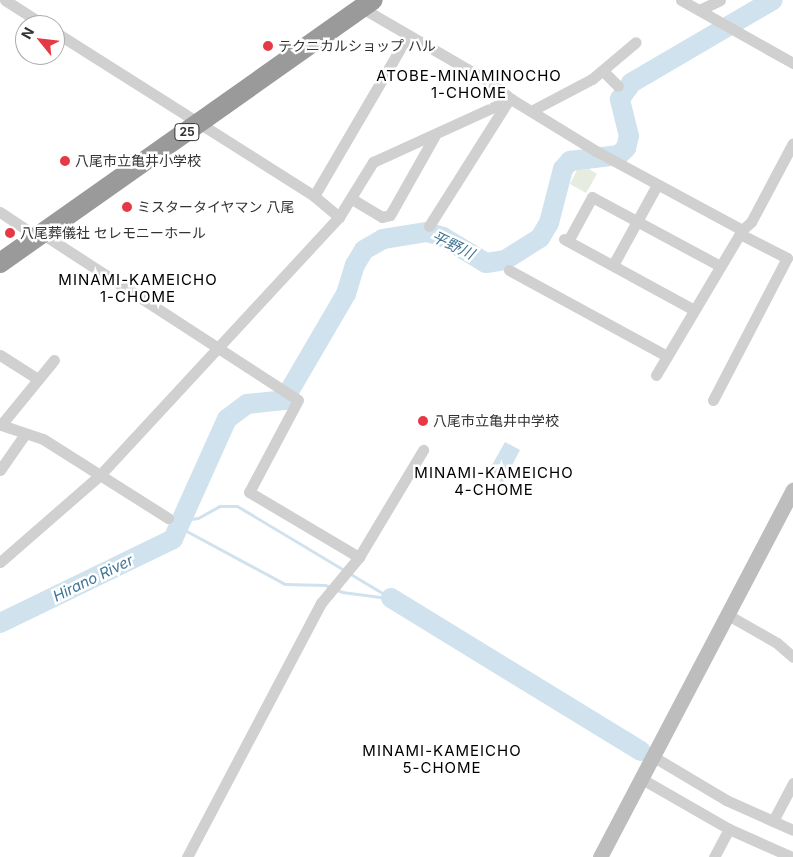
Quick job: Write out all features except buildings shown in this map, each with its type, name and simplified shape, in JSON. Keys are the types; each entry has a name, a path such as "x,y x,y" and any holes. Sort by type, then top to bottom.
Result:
{"highway":[{"name":"25","path":"0,263 368,4"}],"street":[{"path":"5,0 28,15"},
{"path":"681,0 793,63"},
{"path":"699,10 720,0"},
{"path":"368,4 408,35 493,84 510,100 787,258 712,400"},
{"path":"314,196 408,35"},
{"path":"65,38 314,196 339,217"},
{"path":"531,111 603,71 636,42"},
{"path":"603,71 618,86"},
{"path":"0,562 100,475 339,217 352,199 373,162 510,100"},
{"path":"429,226 510,100"},
{"path":"352,199 382,217 390,215 435,135"},
{"path":"656,375 741,232 751,222 793,143"},
{"path":"613,265 658,185"},
{"path":"694,310 566,240 592,197 720,266"},
{"path":"0,212 298,400 249,492 359,557"},
{"path":"509,270 667,356"},
{"path":"0,355 38,380"},
{"path":"54,360 2,425 43,439 168,518"},
{"path":"0,470 25,434"},
{"path":"187,857 321,603 359,557 422,450"},
{"path":"600,857 793,490"},
{"path":"728,615 777,643 793,657"},
{"path":"654,757 726,800 793,830"},
{"path":"642,779 729,828 792,857"},
{"path":"773,821 793,783"},
{"path":"714,857 729,828"}],"shaded area":[{"path":"589,169 597,174 586,193 570,184 577,170"}],"water":[{"path":"505,442 520,450 503,483 487,474"}],"waterway":[{"name":"平野川","path":"0,623 173,539 227,419 247,404 284,400 346,294 355,265 364,250 383,239 427,232 443,237 486,263 505,260 540,238 549,223 563,169 570,161 619,155 626,148 629,136 620,99 631,83 773,0"},
{"path":"182,520 198,518 220,506 237,506 391,598"},
{"path":"179,527 285,584 325,585 342,592 388,598"},
{"path":"391,598 641,751"}],"place":[{"name":"テクニカルショップ ハル","path":"268,46"},
{"name":"八尾市立亀井小学校","path":"65,161"},
{"name":"ミスタータイヤマン 八尾","path":"127,207"},
{"name":"八尾葬儀社 セレモニーホール","path":"10,233"},
{"name":"八尾市立亀井中学校","path":"423,421"}],"district":[{"name":"ATOBE-MINAMINOCHO 1-CHOME","path":"469,84"},
{"name":"MINAMI-KAMEICHO 1-CHOME","path":"138,288"},
{"name":"MINAMI-KAMEICHO 4-CHOME","path":"494,480"},
{"name":"MINAMI-KAMEICHO 5-CHOME","path":"442,758"}],"water label":[{"name":"Hirano River","path":"93,578"}]}
